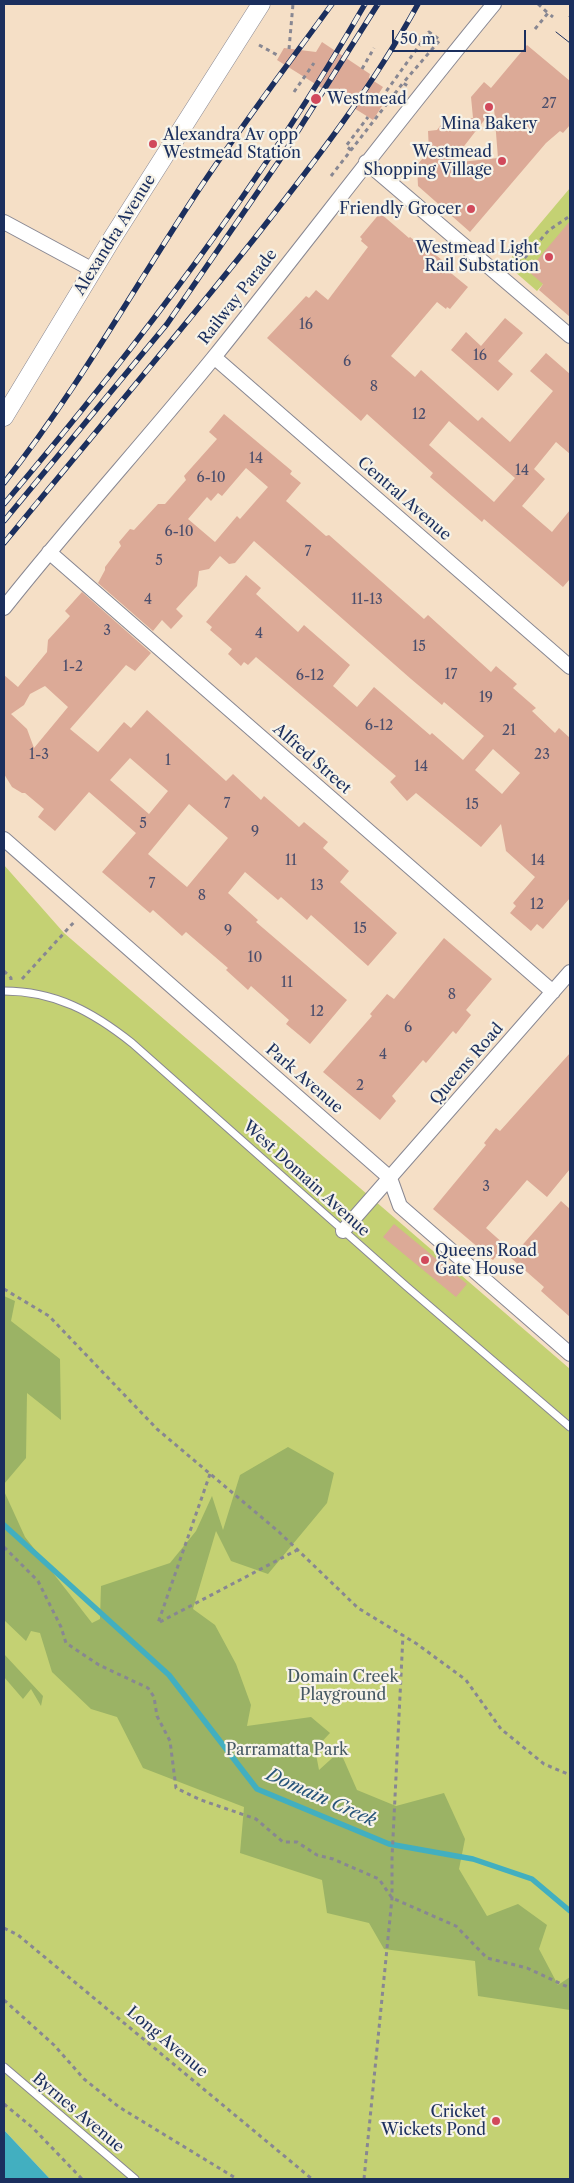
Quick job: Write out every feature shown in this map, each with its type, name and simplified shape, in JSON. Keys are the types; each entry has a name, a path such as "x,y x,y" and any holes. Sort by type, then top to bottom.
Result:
{"street":[{"name":"Alexandra Avenue","path":"4,417 93,270 261,4"},
{"name":"Railway Parade","path":"4,608 48,552 214,357 366,162 494,4"},
{"path":"366,162 570,336"},
{"path":"4,222 93,270"},
{"name":"Central Avenue","path":"214,357 570,667"},
{"name":"Alfred Street","path":"48,552 553,992"},
{"name":"Park Avenue","path":"4,838 390,1178 400,1206 570,1354"},
{"name":"Queens Road","path":"343,1230 570,972"}],"lane":[{"name":"West Domain Avenue","path":"4,991 66,1002 96,1016 112,1027 570,1426"},
{"name":"Byrnes Avenue","path":"4,2067 135,2179"}],"path":[{"path":"289,49 294,4"},
{"path":"538,4 544,6 553,17"},
{"path":"535,29 548,12"},
{"path":"330,176 403,83 440,40 429,32 377,104"},
{"path":"259,45 279,56"},
{"path":"362,69 374,48"},
{"path":"294,92 314,63"},
{"path":"403,83 408,87"},
{"path":"351,150 346,146 368,117"},
{"path":"505,280 549,230 570,216"},
{"path":"12,991 85,910"},
{"path":"4,1289 49,1316 157,1429 297,1550 358,1608 403,1635 466,1680 500,1729 544,1764 570,1775"},
{"path":"210,1474 158,1623 297,1550"},
{"path":"4,1547 38,1581 61,1627 66,1643 99,1666 148,1688 154,1697 157,1716 170,1741 176,1788 202,1800 256,1819 283,1842 297,1842 317,1855 332,1859 379,1879 392,1898 456,1926 487,1958 527,1968 570,1988"},
{"path":"364,2179 392,1898 393,1833 403,1635"},
{"name":"Long Avenue","path":"4,1928 18,1935 312,2179"},
{"path":"4,2000 54,2045 84,2079 119,2108 237,2179"},
{"path":"4,2104 34,2128 82,2179"}],"green space":[{"path":"570,188 570,253 537,291 506,264"},
{"name":"Parramatta Park","path":"4,865 64,933 570,1369 570,2179 50,2179 4,2130"},
{"path":"4,1296 15,1301 11,1321 60,1359 61,1420 27,1393 26,1458 4,1484"},
{"path":"288,1447 334,1473 327,1503 268,1574 231,1561 216,1531 193,1609 215,1625 236,1664 251,1705 247,1726 311,1717 330,1733 315,1749 319,1770 340,1751 357,1790 396,1806 444,1793 465,1839 459,1869 487,1916 518,1904 547,1925 539,1949 558,1985 570,1977 570,2010 478,1996 475,1961 384,1949 369,1923 327,1913 322,1880 240,1853 244,1807 143,1768 117,1717 91,1709 52,1672 40,1633 31,1631 26,1641 4,1620 4,1491 25,1537 92,1623 100,1619 101,1586 170,1563 196,1531 212,1496 223,1530 240,1475"},
{"path":"4,1654 43,1696 41,1706 31,1689 23,1699 4,1677"}],"water":[{"path":"4,2130 50,2179 4,2179"}],"building":[{"path":"322,42 370,74 369,78 383,87 374,101 382,106 373,120 277,60 284,48 316,52"},
{"path":"527,45 570,81 570,125 563,133 560,131 546,143 470,232 418,186 417,165 429,151 428,131 437,130 444,121 473,118 471,97 484,82 491,88","holes":["494,108 498,158 451,163"]},
{"path":"380,213 409,238 426,250 427,248 442,260 441,265 468,287 450,309 447,307 446,309 437,302 391,356 415,377 421,370 478,421 482,417 510,442 553,391 530,371 546,353 570,374 570,454 556,442 534,469 545,479 522,506 552,532 570,510 570,579 563,587 484,519 482,522 430,477 433,473 367,414 361,421 267,338 306,296 309,298 316,290 328,300 368,247 361,241 360,237","holes":["449,421 515,478 494,502 429,445"]},
{"path":"570,221 570,317 539,290 543,284 528,271"},
{"path":"505,318 523,333 498,361 513,374 498,391 451,350 466,332 481,346"},
{"path":"224,414 292,471 290,474 301,483 286,501 326,536 329,535 424,619 428,615 491,672 496,666 517,684 513,688 536,708 532,711 555,733 559,728 570,738 570,898 543,929 537,924 531,931 510,913 516,906 513,903 535,877 506,851 501,824 481,847 416,793 407,801 390,782 396,776 256,657 248,665 244,662 241,666 228,654 232,649 210,630 212,627 206,622 246,575 261,588 256,594 298,632 304,625 350,665 333,686 357,707 374,687 430,735 432,733 463,760 484,736 444,702 442,705 411,679 254,541 235,563 229,564 220,556 209,569 199,571 197,586 176,609 183,616 171,629 162,620 153,631 98,583 105,567 121,546 119,542 130,529 134,530 158,504 165,504 186,480 184,476 217,439 209,432","holes":["246,468 268,487 240,519 237,516 215,542 188,519 207,497 211,501 218,493 222,496","493,749 520,773 502,794 475,770"]},
{"path":"82,592 151,653 135,671 126,665 70,729 98,752 124,722 131,728 147,710 226,781 233,774 261,800 264,796 299,827 304,822 328,842 323,848 349,871 340,882 397,933 368,966 311,915 307,920 281,897 278,900 245,872 228,893 258,920 256,922 347,1000 310,1044 286,1024 289,1020 251,986 248,990 226,970 228,968 186,932 182,936 153,910 150,913 102,872 136,833 89,792 55,831 38,817 44,809 25,793 12,787 4,774 4,675 18,687 47,652 48,640 70,616 65,611","holes":["45,686 68,707 34,748 27,729 11,714 24,705 30,694","130,758 168,791 149,814 110,780","189,804 228,838 187,887 148,854"]},
{"path":"444,938 492,979 466,1010 471,1015 456,1034 453,1031 426,1063 423,1060 392,1096 396,1101 380,1120 323,1072 372,1016 370,1014 387,994 394,999"},
{"path":"570,1053 570,1169 547,1197 527,1180 486,1228 505,1245 493,1260 433,1209 486,1145 484,1143 496,1128 500,1131"},
{"path":"561,1201 570,1209 570,1317 541,1291 544,1287 511,1258"},
{"name":"Queens Road Gate House","path":"394,1224 467,1284 456,1297 383,1237"}],"waterway":[{"name":"Domain Creek","path":"4,1525 169,1675 257,1789 389,1844 473,1859 532,1879 570,1911"}],"tram line":[{"path":"556,32 570,43"}],"railway":[{"path":"4,483 80,377 212,170 332,4"},
{"path":"4,504 102,385 196,262 284,135 326,70 365,4"},
{"path":"4,521 167,324 279,161 378,4"},
{"path":"4,543 192,316 298,182 341,125 381,66 418,4"}],"place":[{"name":"Westmead","path":"316,99"},
{"name":"Mina Bakery","path":"489,107"},
{"name":"Alexandra Av opp Westmead Station","path":"153,144"},
{"name":"Westmead Shopping Village","path":"502,161"},
{"name":"Friendly Grocer","path":"471,209"},
{"name":"Westmead Light Rail Substation","path":"549,257"},
{"name":"Queens Road Gate House","path":"425,1260"},
{"name":"Cricket Wickets Pond","path":"496,2121"}],"park label":[{"name":"Domain Creek Playground","path":"343,1686"}]}
